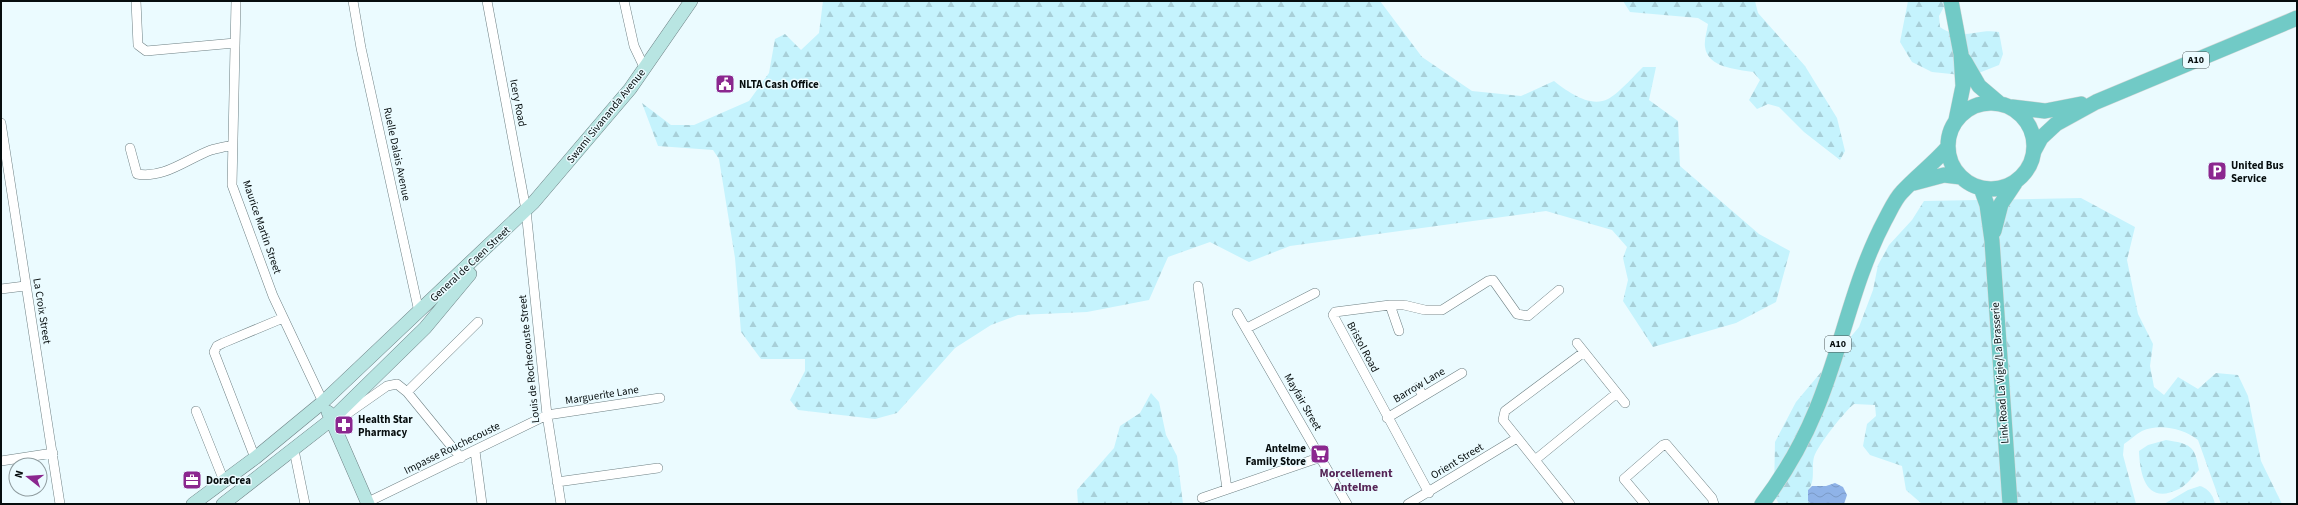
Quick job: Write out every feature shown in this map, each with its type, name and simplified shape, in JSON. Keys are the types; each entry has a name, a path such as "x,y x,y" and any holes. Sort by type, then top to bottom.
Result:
{"main road":[{"path":"1951,1 1961,54 1963,86 1956,121"},
{"name":"A10","path":"2096,102 2297,18"},
{"path":"1961,54 1978,86 2006,105 2021,113 2030,126 2034,141 2034,151"},
{"path":"1961,177 1952,163 1948,147 1951,129 1956,121 1970,107 1980,104 2006,105 2045,111 2096,102"},
{"path":"1992,241 2001,204 2006,194 2029,168 2034,151 2041,138 2056,124 2096,102"},
{"path":"1912,184 1948,147"},
{"path":"1912,184 1944,175 1961,177 1981,188 2000,188 2017,181"},
{"name":"A10","path":"1762,504 1782,477 1802,442 1817,409 1870,252 1885,219 1902,192 1912,184"},
{"path":"1981,188 1987,205 1992,241"},
{"name":"Link Road La Vigie/La Brasserie","path":"1992,241 2010,504"}],"street":[{"path":"136,1 138,45 141,49 146,51 235,43"},
{"name":"Maurice Martin Street","path":"236,1 232,185 283,318 323,402"},
{"name":"Ruelle Dalais Avenue","path":"353,1 361,48 419,312"},
{"name":"Icery Road","path":"486,1 526,210"},
{"path":"624,1 634,46 645,69"},
{"name":"Swami Sivananda Avenue","path":"512,224 526,210 645,69 691,1"},
{"name":"La Croix Street","path":"1,123 25,286 53,452 60,504"},
{"path":"130,148 134,169 137,174 143,175 176,169 210,150 232,145"},
{"name":"Louis de Rochecouste Street","path":"526,210 547,415 561,504"},
{"name":"General de Caen Street","path":"192,504 255,458 323,402 512,224"},
{"name":"General de Caen Street","path":"223,504 332,422 424,328 512,224"},
{"name":"Bristol Road","path":"1429,493 1333,315 1336,312 1404,304 1426,310 1442,310 1488,281 1493,280 1497,283 1517,314 1528,316 1560,290"},
{"path":"1,289 25,286"},
{"path":"1198,286 1227,489"},
{"path":"1247,328 1315,293"},
{"path":"1390,305 1399,331"},
{"name":"Mayfair Street","path":"1237,313 1347,504"},
{"path":"255,458 214,352 217,346 223,343 283,318"},
{"path":"407,392 478,322"},
{"path":"1577,343 1625,403"},
{"path":"1566,503 1535,460 1503,420 1504,411 1584,352"},
{"name":"Barrow Lane","path":"1388,418 1462,373"},
{"path":"332,422 387,386 397,384 407,392 461,458"},
{"path":"1418,387 1423,396"},
{"path":"1535,460 1617,393"},
{"name":"Marguerite Lane","path":"547,415 660,398"},
{"path":"323,402 368,503"},
{"path":"196,411 224,481"},
{"name":"Impasse Rouchecouste","path":"368,503 547,415"},
{"name":"Orient Street","path":"1408,504 1429,493 1517,438"},
{"path":"1645,504 1624,479 1666,444 1712,498 1714,504"},
{"path":"294,450 305,504"},
{"path":"475,451 482,504"},
{"path":"1,461 53,452"},
{"path":"1202,498 1321,457"},
{"path":"557,482 658,468"}],"green space":[{"path":"823,1 1380,1 1422,57 1472,91 1521,96 1554,81 1572,94 1594,102 1608,99 1643,67 1656,67 1649,100 1678,121 1680,166 1759,234 1790,251 1776,302 1736,323 1653,347 1623,301 1628,280 1623,258 1627,247 1612,230 1546,211 1290,246 1249,262 1210,242 1168,257 1149,300 1087,312 1018,315 991,325 955,348 897,413 875,419 798,410 790,400 805,371 805,359 761,359 741,332 735,258 719,159 713,150 658,146 642,103 671,125 694,125 749,101 769,73 775,39 785,34 801,50 819,33"},
{"path":"1623,1 1755,1 1758,13 1805,66 1837,118 1845,151 1840,160 1804,132 1779,107 1768,104 1757,109 1749,100 1760,80 1753,72 1724,66 1711,59 1707,54 1705,47 1708,24 1698,18 1630,12"},
{"path":"1908,1 1947,1 1939,16 1940,27 1955,34 1991,31 1999,32 2003,54 1999,65 1971,76 1932,72 1912,62 1900,42"},
{"path":"2081,198 2135,227 2127,260 2138,314 2153,344 2150,366 2154,387 2164,395 2178,377 2198,389 2216,373 2238,375 2248,396 2261,461 2282,504 2221,504 2198,440 2179,430 2156,427 2142,431 2124,444 2123,455 2136,504 1922,504 1906,490 1902,466 1870,455 1863,446 1867,424 1876,416 1875,405 1854,404 1832,429 1816,452 1813,461 1813,479 1808,490 1808,501 1811,504 1779,504 1774,495 1775,442 1796,402 1859,327 1873,290 1878,265 1889,245 1912,220 1924,201"},
{"path":"1151,393 1159,402 1166,435 1177,456 1183,504 1078,504 1077,490 1114,448 1120,426 1140,413"},
{"path":"2166,440 2181,443 2190,447 2196,455 2199,470 2182,488 2168,493 2159,493 2153,491 2147,486 2141,470 2139,451 2148,445"},
{"path":"2200,486 2210,493 2215,504 2164,504 2188,490"}],"water":[{"path":"1835,483 1843,487 1847,495 1844,504 1811,504 1808,501 1808,490 1812,486 1826,486"}],"place":[{"name":"NLTA Cash Office","path":"725,84"},
{"name":"United Bus Service","path":"2217,171"},
{"name":"Health Star Pharmacy","path":"344,425"},
{"name":"Antelme Family Store","path":"1320,454"},
{"name":"DoraCrea","path":"192,480"}],"district":[{"name":"Morcellement Antelme","path":"1356,480"}]}
